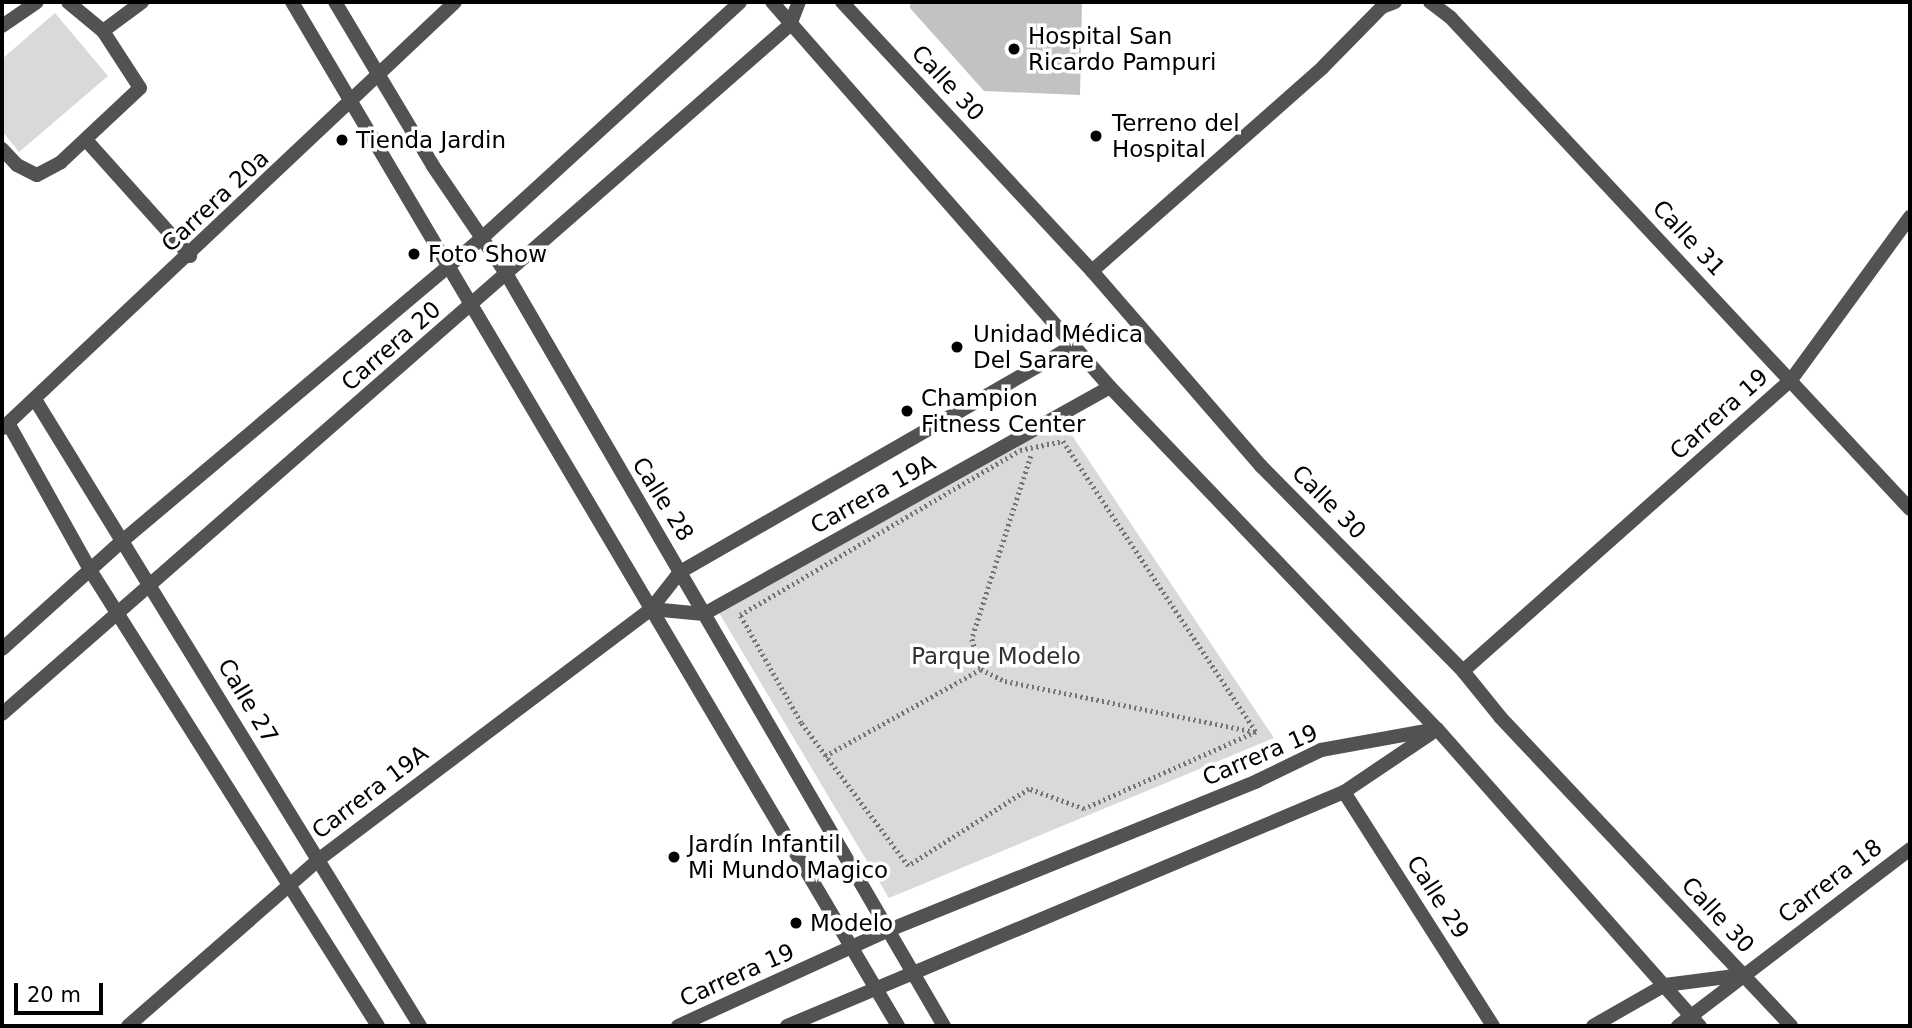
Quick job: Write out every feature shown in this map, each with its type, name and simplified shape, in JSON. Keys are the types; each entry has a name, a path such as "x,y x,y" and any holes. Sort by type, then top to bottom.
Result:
{"street":[{"path":"2,26 37,2"},
{"path":"2,149 17,165 37,175 61,162 140,88 103,31 68,2"},
{"path":"103,31 142,2"},
{"path":"292,2 449,267 474,304 898,1026"},
{"name":"Calle 28","path":"335,2 433,166 507,275 591,426 680,572 944,1026"},
{"name":"Carrera 20a","path":"5,426 36,401 190,256 455,2"},
{"name":"Carrera 20","path":"2,649 121,542 449,267 740,2"},
{"path":"772,2 1110,387 1437,729 1696,1022"},
{"name":"Carrera 20","path":"2,714 790,25 799,2"},
{"name":"Calle 30","path":"842,2 1092,271 1261,466 1463,671 1501,718 1791,1026"},
{"path":"1092,271 1323,67 1382,7 1395,2"},
{"name":"Calle 31","path":"1430,2 1451,18 1910,509"},
{"path":"86,140 190,256"},
{"name":"Carrera 19","path":"1463,671 1791,380 1910,217"},
{"name":"Carrera 19A","path":"128,1026 318,860 651,609 680,572 1074,345"},
{"name":"Carrera 19A","path":"704,614 1110,387"},
{"name":"Calle 27","path":"36,401 420,1026"},
{"path":"5,426 90,570 378,1026"},
{"path":"651,609 704,614"},
{"path":"787,1026 874,987 1343,792 1437,729"},
{"name":"Carrera 19","path":"678,1026 889,930 1257,781 1321,750 1437,729"},
{"name":"Calle 29","path":"1343,792 1493,1026"},
{"name":"Carrera 18","path":"1678,1026 1696,1022 1744,975 1910,849"},
{"name":"Carrera 18","path":"1593,1026 1665,985 1744,975"}],"path":[{"path":"1063,441 1256,732 1083,809 1030,789 908,866 801,723 740,615 1020,450 1063,441"},
{"path":"1034,447 972,639 981,670 1005,681 1256,732"},
{"path":"825,756 981,670"}],"green space":[{"path":"55,13 108,76 19,152 2,131 2,59"},
{"name":"Parque Modelo","path":"1059,416 1274,738 889,898 712,601"}],"building":[{"name":"Hospital San Ricardo Pampuri","path":"910,2 1082,2 1080,95 984,91 910,8"}],"place":[{"name":"Hospital San Ricardo Pampuri","path":"1014,49"},
{"name":"Terreno del Hospital","path":"1096,136"},
{"name":"Tienda Jardin","path":"342,140"},
{"name":"Foto Show","path":"414,254"},
{"name":"Unidad Médica Del Sarare","path":"957,347"},
{"name":"Champion Fitness Center","path":"907,411"},
{"name":"Jardín Infantil Mi Mundo Magico","path":"674,857"},
{"name":"Modelo","path":"796,923"}]}
